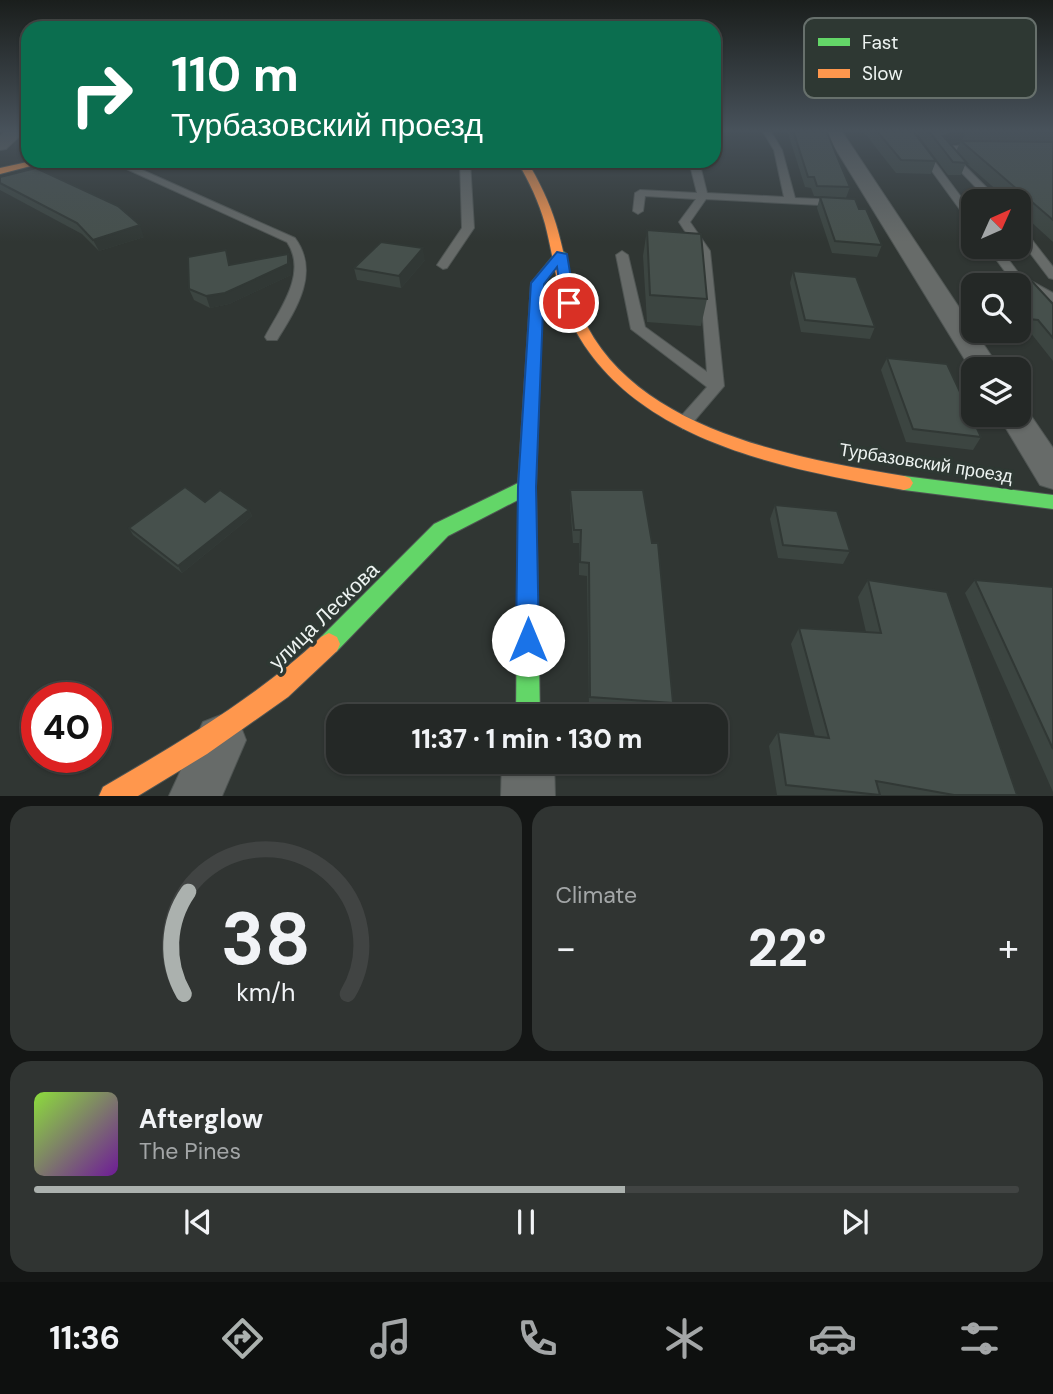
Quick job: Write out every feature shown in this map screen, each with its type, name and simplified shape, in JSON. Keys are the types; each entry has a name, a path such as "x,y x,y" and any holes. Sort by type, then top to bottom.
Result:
{"street":[{"path":"0,171 17,167"},
{"path":"856,167 977,357"},
{"name":"Турбазовский проезд","path":"528,168 535,176 555,224 569,303 592,347 625,387 683,423 759,451 874,478 1053,502"},
{"path":"528,704 527,487 537,283 561,254"},
{"path":"1022,427 1053,476"},
{"name":"улица Лескова","path":"112,796 227,730 306,668 441,530 527,487"},
{"path":"195,796 227,730"},
{"path":"528,774 528,796"}],"lane":[{"path":"782,167 790,200"},
{"path":"934,167 961,204"},
{"path":"961,167 983,189"},
{"path":"130,168 282,236 299,248 303,264 298,283 272,337"},
{"path":"443,265 468,228 465,168"},
{"path":"696,168 704,196"},
{"path":"638,211 640,192 853,204"},
{"path":"683,423 716,386 704,251 684,222 704,196"},
{"path":"1031,246 1053,275"},
{"path":"622,254 638,329 716,386"},
{"path":"1002,259 1016,278 1053,298"}],"building":[{"path":"805,167 842,167 850,187 817,186 814,177 808,177"},
{"path":"991,167 1053,167 1053,220 1031,201 1031,189 1017,189"},
{"path":"36,168 118,206 140,225 93,240 77,223 0,183 0,177"},
{"path":"820,197 855,199 859,209 866,209 882,245 835,241"},
{"path":"647,230 701,234 707,299 650,295"},
{"path":"381,242 423,248 399,276 354,268"},
{"path":"226,250 229,265 288,254 288,264 225,293 206,296 189,289 188,257"},
{"path":"793,271 856,277 875,327 805,320"},
{"path":"1031,280 1053,304 1053,338 1038,320 1031,319"},
{"path":"887,358 947,364 961,394 961,427 976,427 981,437 913,429"},
{"path":"185,487 205,502 220,490 249,510 178,566 129,528"},
{"path":"570,490 643,490 652,543 658,543 673,703 590,697 589,563 580,562 581,530 574,530"},
{"path":"775,505 837,511 850,551 783,545"},
{"path":"868,580 947,592 1017,795 954,795 876,781 880,795 786,785 778,732 829,738 799,628 881,633"},
{"path":"975,580 1053,587 1053,749"}],"traffic: fast":[{"path":"528,704 527,487 537,283 561,254"},
{"path":"904,483 1053,502"},
{"path":"329,644 441,530 527,487"}],"traffic: slow":[{"path":"0,171 17,167"},
{"path":"526,168 543,202 565,284 580,326 604,363 637,393 677,418 721,438 768,454 861,476 904,483"},
{"path":"112,796 226,728 279,689 329,644"}],"route":[{"path":"528,640 527,487 537,283 561,254 569,303"}]}
